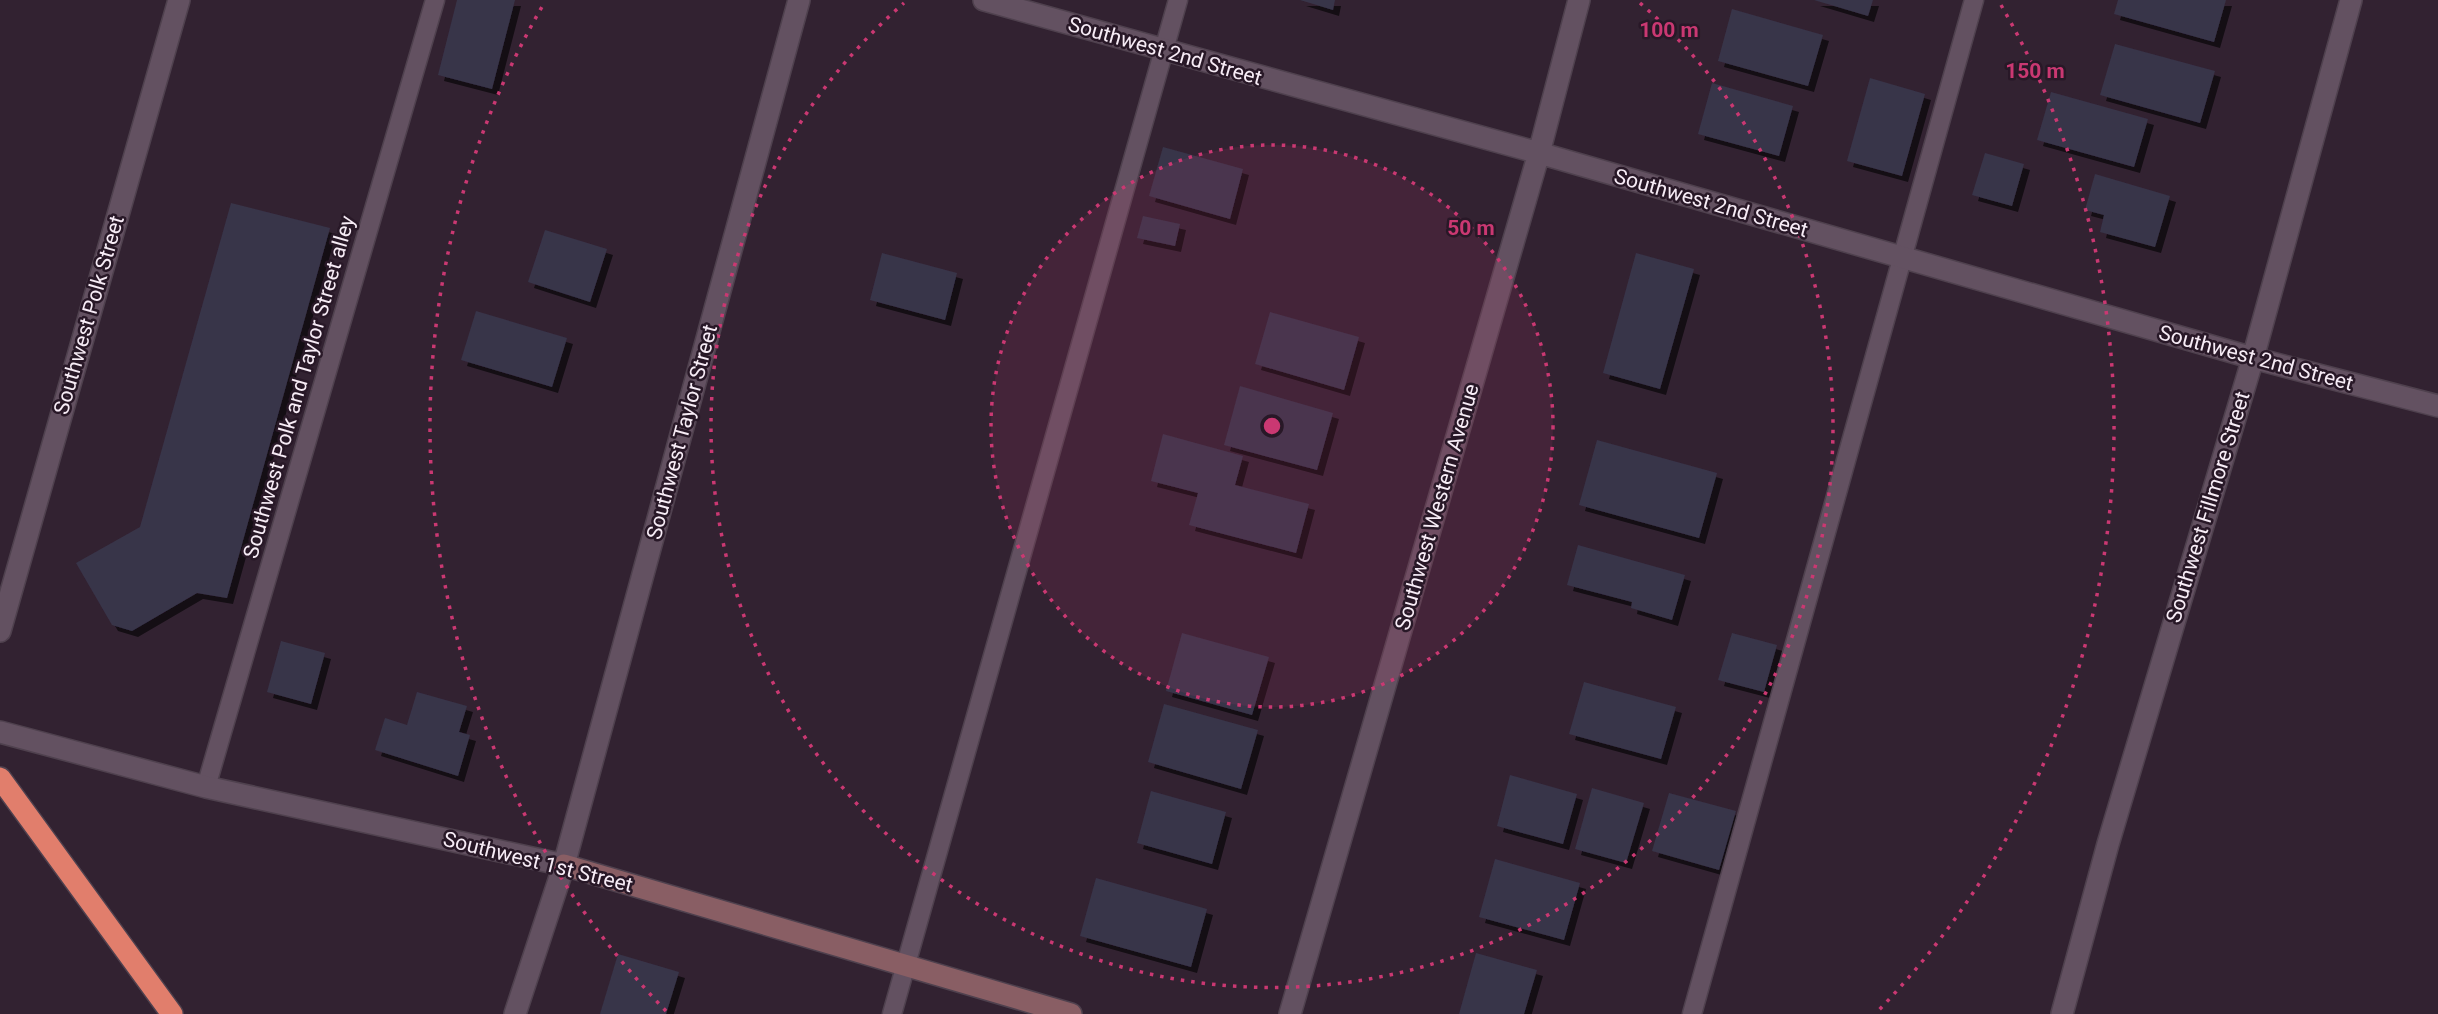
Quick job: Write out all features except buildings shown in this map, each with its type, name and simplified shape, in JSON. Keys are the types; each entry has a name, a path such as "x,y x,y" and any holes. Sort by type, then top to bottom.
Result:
{"highway":[{"path":"0,778 172,1014"}],"street":[{"name":"Southwest Polk Street","path":"0,631 179,0"},
{"name":"Southwest Taylor Street","path":"515,1014 564,865 799,0"},
{"name":"Southwest 2nd Street","path":"984,0 1539,153 2253,358 2438,406"},
{"name":"Southwest Western Avenue","path":"1290,1014 1539,153 1580,0"},
{"name":"Southwest Fillmore Street","path":"2062,1014 2112,831 2253,358 2351,0"},
{"name":"Southwest 1st Street","path":"0,732 206,787 564,865 1071,1014"}],"lane":[{"name":"Southwest Polk and Taylor Street alley","path":"206,787 435,0"},
{"path":"892,1014 1178,0"},
{"path":"1692,1014 1974,0"}]}
